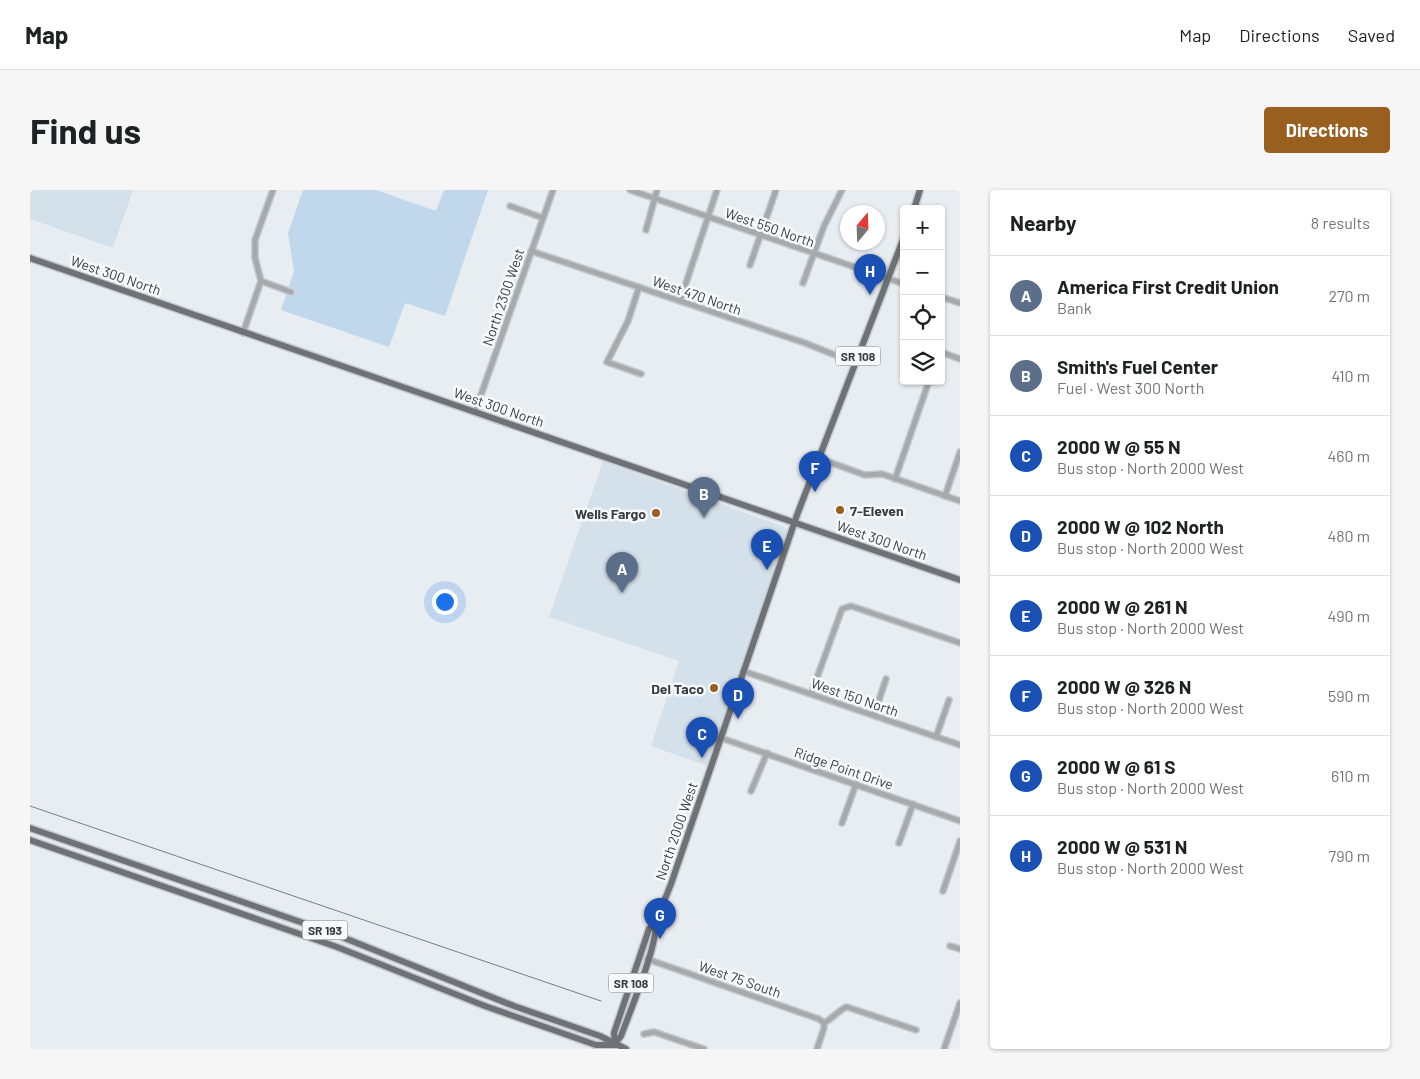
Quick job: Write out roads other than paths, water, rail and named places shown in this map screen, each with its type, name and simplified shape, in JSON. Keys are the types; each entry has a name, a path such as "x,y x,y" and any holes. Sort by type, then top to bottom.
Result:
{"main road":[{"path":"915,205 920,190"},
{"name":"North 2000 West","path":"614,1047 621,1036 656,931 655,924 794,523 900,248"},
{"name":"West 300 North","path":"30,258 960,580"},
{"name":"SR 193","path":"30,828 332,933 514,1006 600,1036 614,1047"},
{"name":"SR 193","path":"30,840 337,947 485,1006 596,1045 626,1049"},
{"name":"North 2000 West","path":"614,1047 614,1033 620,1015 649,929 655,924"}],"street":[{"path":"243,332 261,281 255,258 255,240 273,190"},
{"name":"North 2300 West","path":"475,412 553,190"},
{"name":"West 550 North","path":"630,190 900,283"},
{"path":"646,230 657,190"},
{"path":"680,301 717,190"},
{"path":"750,264 776,190"},
{"path":"803,283 829,214 837,203 842,190"},
{"path":"510,206 543,218"},
{"name":"West 470 North","path":"531,251 805,343 855,362"},
{"path":"261,281 291,292"},
{"path":"639,287 628,321 607,362 641,374"},
{"path":"945,298 960,303"},
{"path":"945,353 960,359"},
{"path":"895,479 928,385"},
{"path":"945,496 960,452"},
{"path":"818,458 865,475 882,474 960,501"},
{"path":"811,694 842,610 851,606 960,643"},
{"name":"West 150 North","path":"744,671 960,745"},
{"path":"874,715 886,679"},
{"path":"936,737 949,700"},
{"name":"Ridge Point Drive","path":"721,738 960,821"},
{"path":"751,791 767,753"},
{"path":"842,823 856,784"},
{"path":"899,843 913,804"},
{"path":"943,891 960,841"},
{"path":"950,946 960,949"},
{"name":"West 75 South","path":"647,959 819,1019 824,1023"},
{"path":"944,1049 960,1003"},
{"path":"818,1049 824,1023 833,1018 842,1008 847,1007 916,1030"},
{"path":"644,1034 654,1032 704,1049"}],"waterway":[{"path":"30,806 601,1001"}],"place":[{"name":"2000 W @ 531 N","path":"870,295"},
{"name":"2000 W @ 326 N","path":"815,492"},
{"name":"7-Eleven","path":"840,510"},
{"name":"Wells Fargo","path":"656,513"},
{"name":"Smith's Fuel Center","path":"704,518"},
{"name":"2000 W @ 261 N","path":"767,570"},
{"name":"America First Credit Union","path":"622,593"},
{"name":"Del Taco","path":"714,688"},
{"name":"2000 W @ 102 North","path":"738,719"},
{"name":"2000 W @ 55 N","path":"702,758"},
{"name":"2000 W @ 61 S","path":"660,939"}]}
